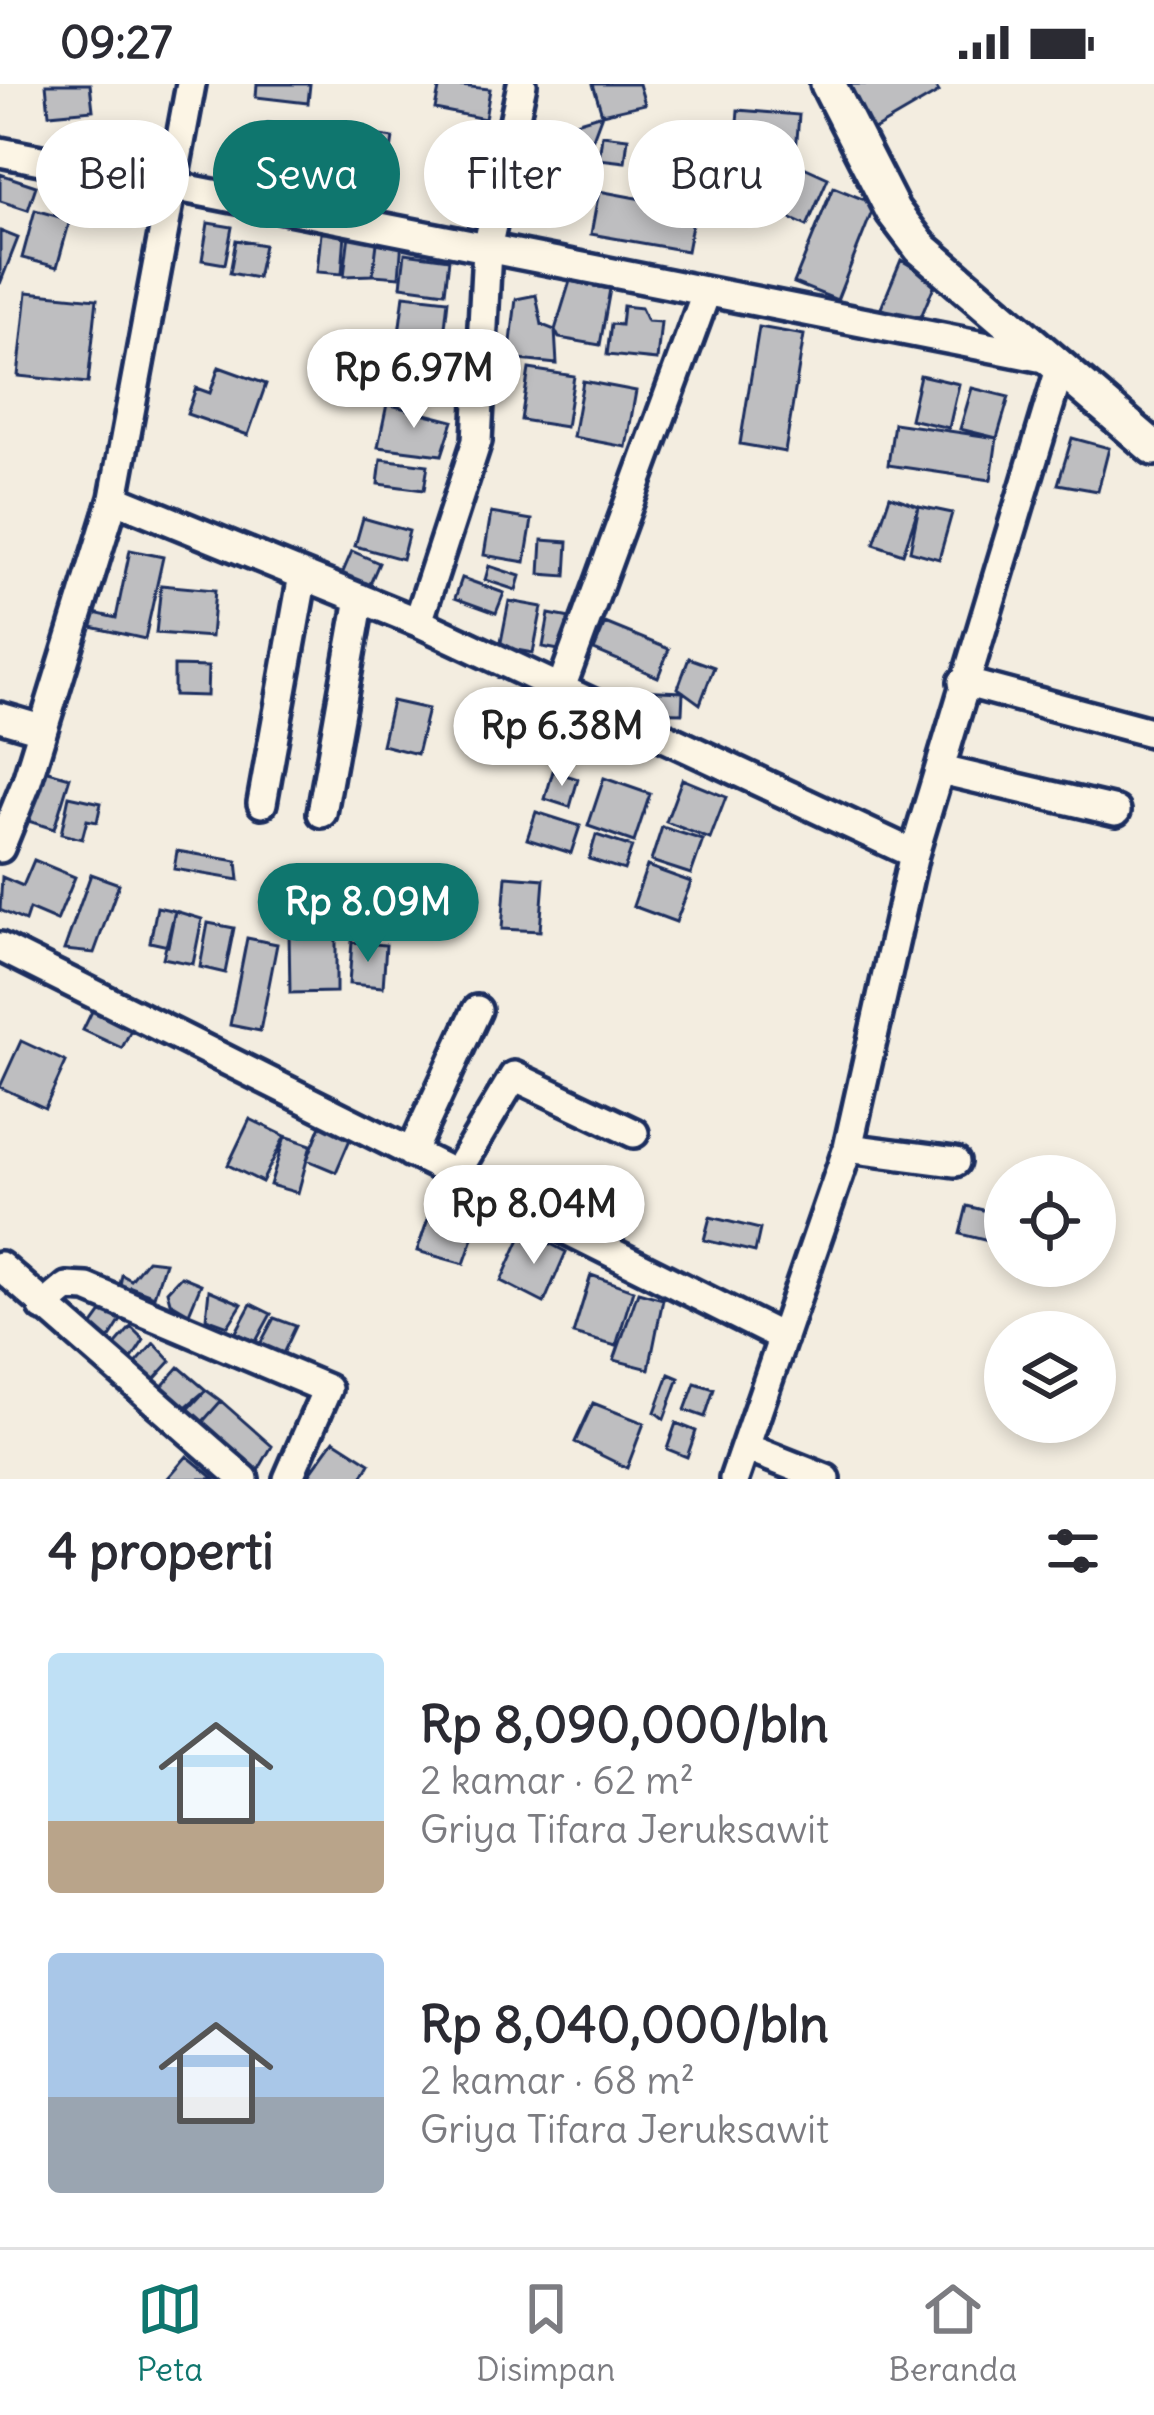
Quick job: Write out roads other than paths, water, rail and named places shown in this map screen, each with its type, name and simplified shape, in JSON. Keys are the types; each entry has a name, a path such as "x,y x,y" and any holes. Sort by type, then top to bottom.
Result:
{"main road":[{"path":"828,84 893,211 921,248 1154,448"}],"street":[{"path":"184,120 191,84"},
{"path":"418,622 477,441 488,249 522,84"},
{"path":"0,152 36,160"},
{"path":"189,192 1057,363 914,854 848,1148 734,1479"},
{"path":"0,848 114,498 164,228"},
{"path":"561,688 706,293"},
{"path":"114,498 418,622 914,854"},
{"path":"262,803 303,575"},
{"path":"322,813 360,598"},
{"path":"963,682 1154,733"},
{"path":"0,717 41,729"},
{"path":"941,770 1116,811"},
{"path":"0,947 783,1338"},
{"path":"411,1153 477,1010"},
{"path":"455,1174 514,1076 634,1133"},
{"path":"848,1148 956,1162"},
{"path":"0,1266 244,1479"},
{"path":"43,1307 67,1287 87,1288 327,1389 288,1479"},
{"path":"745,1447 826,1479"}]}
